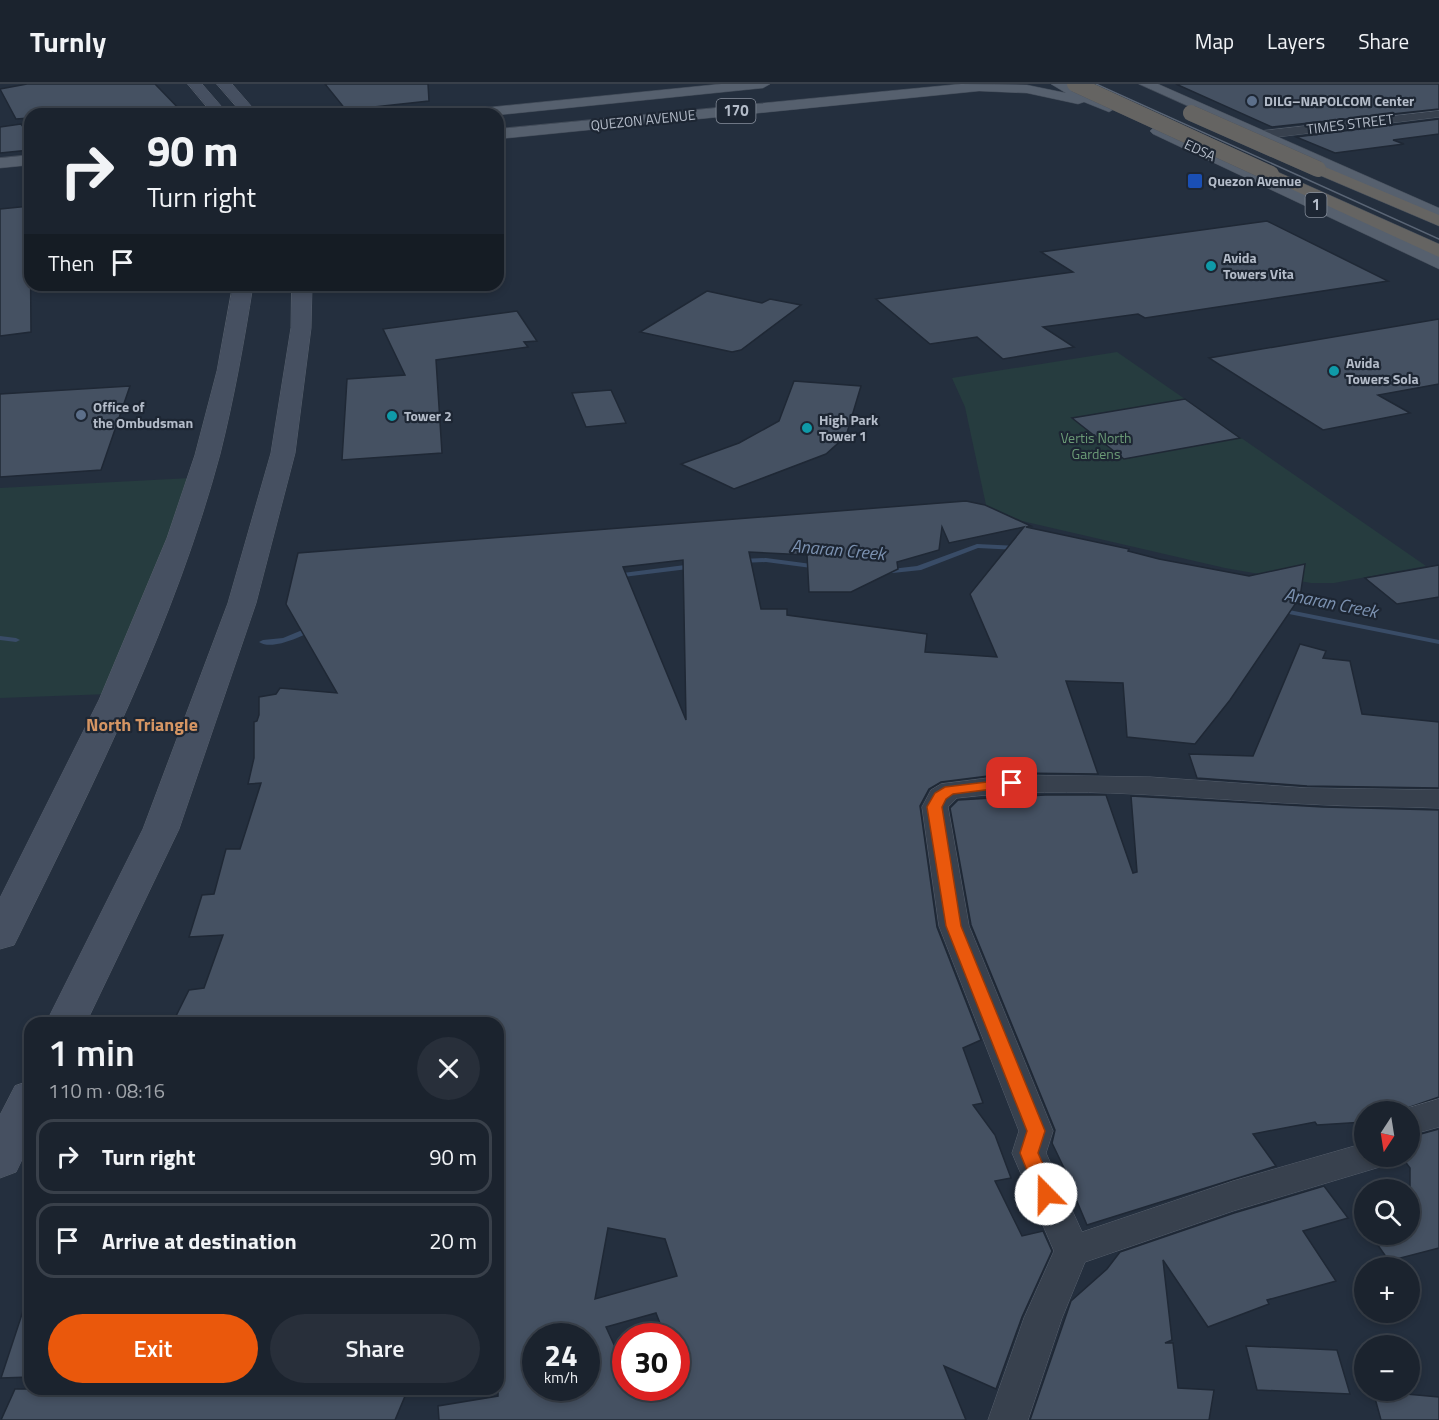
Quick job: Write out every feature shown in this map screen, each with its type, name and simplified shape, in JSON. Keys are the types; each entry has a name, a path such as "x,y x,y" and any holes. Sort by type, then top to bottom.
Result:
{"highway":[{"name":"EDSA","path":"1075,84 1439,251"},
{"name":"EDSA","path":"1138,86 1318,169 1439,221"}],"main road":[{"path":"224,84 246,108"},
{"name":"QUEZON AVENUE","path":"504,123 901,84"},
{"name":"QUEZON AVENUE","path":"504,128 953,84"},
{"name":"QUEZON AVENUE","path":"504,133 1003,84"},
{"name":"EDSA","path":"1058,84 1439,263"},
{"path":"1175,84 1211,113"},
{"name":"EDSA","path":"1138,86 1233,122 1439,213"},
{"name":"QUEZON AVENUE","path":"504,110 772,87"},
{"name":"QUEZON AVENUE","path":"504,113 772,87"},
{"name":"QUEZON AVENUE","path":"504,117 772,87"},
{"path":"974,87 1032,89 1112,109"},
{"path":"187,89 213,108"},
{"path":"1157,130 1204,132 1222,129 1233,122"},
{"path":"1193,147 1205,141 1261,135"},
{"path":"0,163 24,161"},
{"path":"0,168 24,166"},
{"path":"0,175 24,173"},
{"path":"0,180 24,178"},
{"path":"0,935 119,689 174,559 202,469 236,342 242,291"},
{"path":"69,1017 161,829 242,603 283,453 300,328 302,291"},
{"path":"0,1159 24,1110"}],"street":[{"name":"TIMES STREET","path":"1261,135 1439,114"},
{"path":"1008,1420 1043,1318 1072,1251 1029,1153 1036,1131 954,926 935,807 940,796 950,790 1012,783 1150,785 1307,796 1439,799"},
{"path":"1420,1118 1439,1113"},
{"path":"1072,1251 1233,1196 1354,1161"}],"green space":[{"name":"Vertis North Gardens","path":"1117,352 1426,566 1334,583 1311,583 1225,568 1022,521 986,505 965,407 952,378"},
{"path":"191,478 109,694 0,698 0,488"}],"building":[{"path":"27,84 155,84 178,108 24,108 24,118 16,119 0,89"},
{"path":"325,84 428,84 429,101 344,108"},
{"path":"1176,84 1439,84 1439,109 1272,127"},
{"path":"1439,119 1439,134 1393,140 1404,144 1335,153 1296,137"},
{"path":"21,124 24,128 24,151 0,153 0,127"},
{"path":"24,207 24,291 31,291 31,332 0,336 0,209"},
{"name":"Avida Towers Vita","path":"1267,221 1388,281 1145,318 1138,314 1043,327 1074,347 1003,359 977,337 930,344 876,299 1073,272 1041,252"},
{"path":"707,291 762,303 770,299 801,305 741,350 732,352 640,332"},
{"path":"517,311 537,341 524,342 528,347 436,360 442,453 342,460 347,379 405,375 383,329"},
{"name":"Avida Towers Sola","path":"1439,319 1439,384 1378,395 1410,413 1323,430 1209,358"},
{"name":"High Park Tower 1","path":"794,381 861,386 846,436 826,454 734,489 681,464 739,443 779,421"},
{"path":"130,386 101,470 0,477 0,394"},
{"path":"611,390 626,423 586,427 572,393"},
{"path":"1185,399 1240,438 1124,459 1072,418"},
{"path":"966,501 985,505 1031,526 1026,527 1129,549 1128,551 1159,559 1249,576 1305,564 1300,597 1230,700 1195,744 1127,737 1123,683 1066,681 1098,774 1012,773 941,782 929,789 920,806 937,927 981,1040 963,1048 983,1103 973,1105 995,1135 1011,1178 995,1181 1022,1236 1043,1231 1052,1251 1022,1317 996,1389 944,1366 966,1420 439,1420 438,1406 504,1395 504,1017 176,1017 189,990 204,988 223,935 189,937 202,895 214,894 226,849 240,849 261,783 248,784 254,758 254,722 257,721 259,715 259,697 276,694 280,688 337,693 286,604 298,553","holes":["942,527 949,543 1024,527 970,594 997,657 925,652 927,634 787,615 787,609 761,609 749,552 807,555 809,592 851,592 898,569 897,562 939,550","683,560 686,720 623,567","608,1228 665,1239 677,1276 595,1299"]},
{"path":"1439,565 1439,597 1397,604 1365,578"},
{"path":"1300,644 1326,651 1323,658 1350,661 1362,714 1439,722 1439,788 1307,786 1197,778 1189,754 1253,756"},
{"path":"1045,795 1106,795 1133,873 1137,872 1131,796 1323,807 1439,810 1439,1097 1420,1104 1420,1101 1354,1101 1354,1123 1317,1125 1315,1122 1253,1134 1276,1166 1087,1225 1073,1192 1075,1191 1052,1143 1055,1130 971,925 950,808 958,800"},
{"path":"1439,1129 1439,1248 1404,1257 1386,1257 1378,1245 1420,1245 1420,1179 1410,1179 1409,1167 1420,1167 1420,1134"},
{"path":"1324,1186 1348,1218 1303,1231 1336,1281 1267,1300 1269,1304 1208,1327 1163,1260 1172,1340 1165,1343 1173,1343 1178,1388 1214,1390 1209,1420 1030,1420 1071,1301 1107,1269 1120,1252 1234,1213"},
{"path":"24,1308 24,1377 1,1378"},
{"path":"1246,1346 1337,1350 1350,1394 1257,1390"},
{"path":"15,1389 24,1389 24,1395 405,1395 395,1420 1,1420"},
{"path":"1420,1395 1439,1397 1439,1420 1381,1420 1376,1401 1420,1401"}],"waterway":[{"name":"Anaran Creek","path":"883,572 918,568 977,546 1018,548"},
{"name":"Anaran Creek","path":"740,561 766,560 819,567"},
{"name":"Anaran Creek","path":"615,576 693,566"},
{"name":"Anaran Creek","path":"1279,610 1439,642"},
{"name":"Anaran Creek","path":"263,642 285,640 312,628"},
{"name":"Anaran Creek","path":"0,638 16,640"}],"tram line":[{"path":"1096,84 1439,239"}],"place":[{"name":"DILG–NAPOLCOM Center","path":"1252,101"},
{"name":"Quezon Avenue","path":"1195,181"},
{"name":"Avida Towers Vita","path":"1211,266"},
{"name":"Avida Towers Sola","path":"1334,371"},
{"name":"Office of the Ombudsman","path":"81,415"},
{"name":"Tower 2","path":"392,416"},
{"name":"High Park Tower 1","path":"807,428"}],"district":[{"name":"North Triangle","path":"142,725"}],"route":[{"path":"1012,783 950,790 940,796 935,807 954,926 1036,1131 1029,1153 1046,1194"}]}
